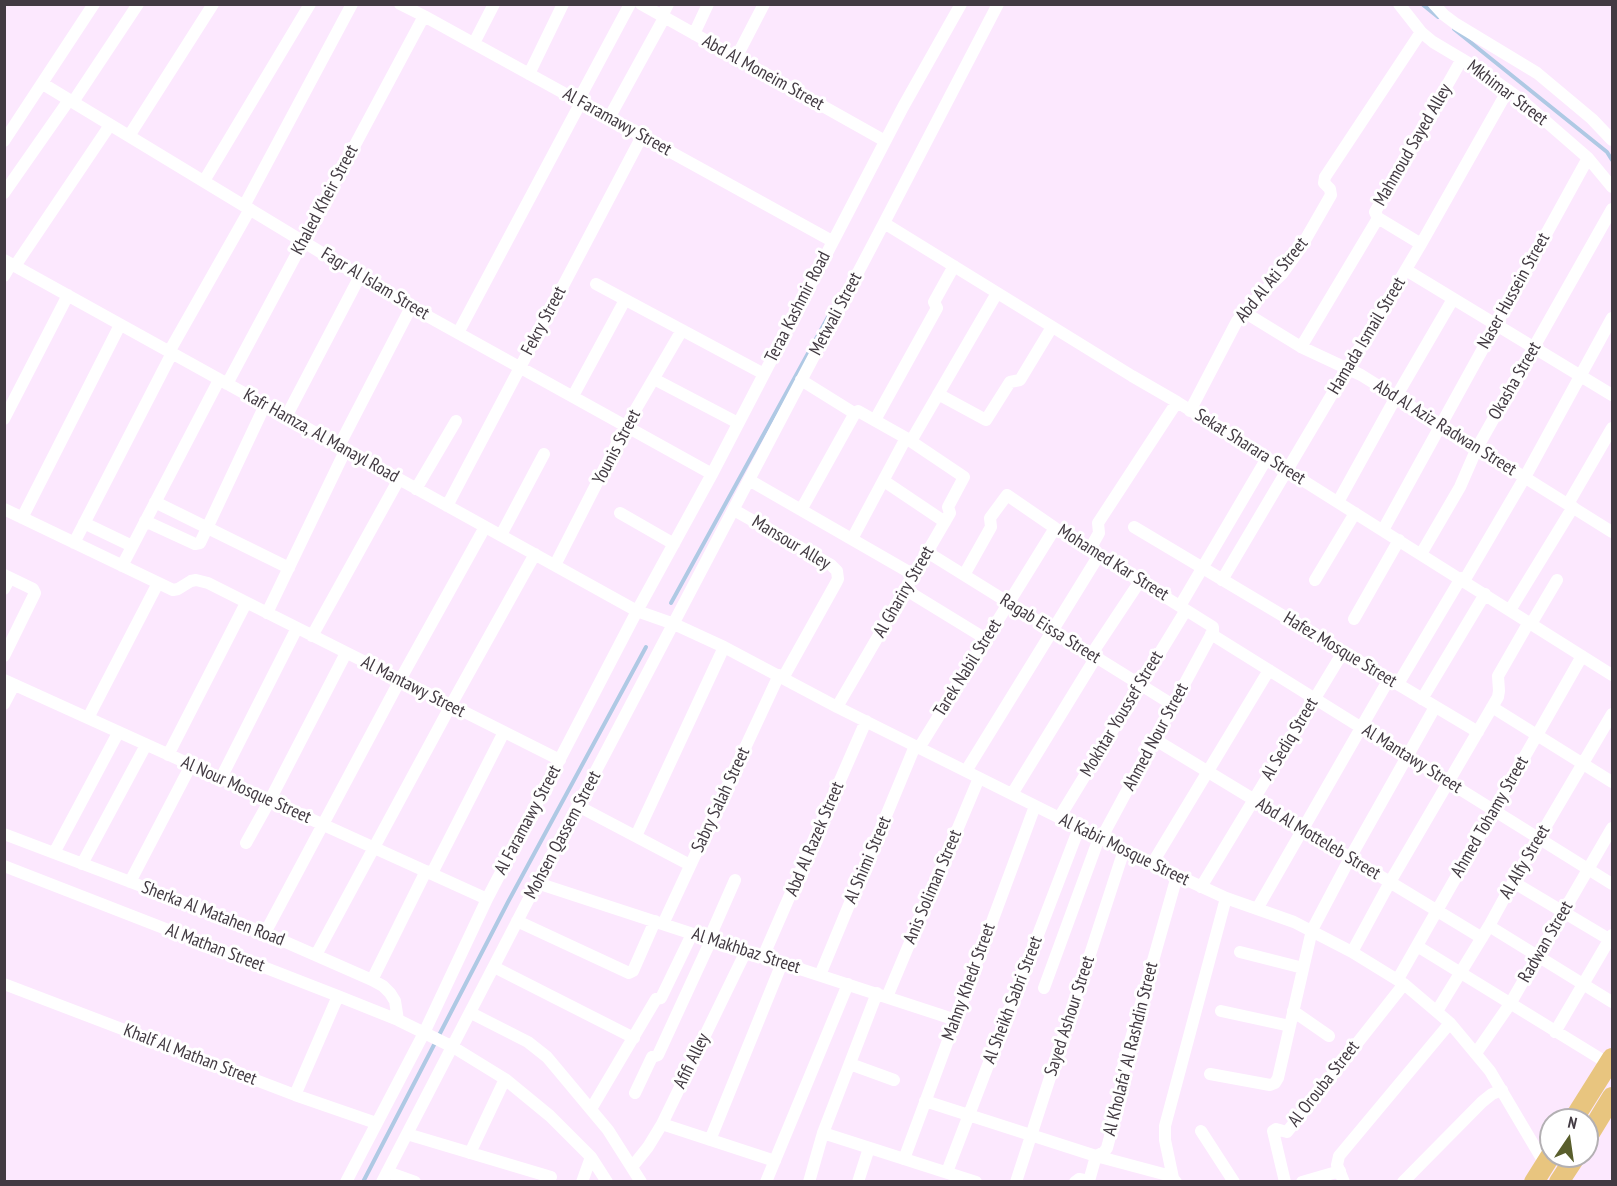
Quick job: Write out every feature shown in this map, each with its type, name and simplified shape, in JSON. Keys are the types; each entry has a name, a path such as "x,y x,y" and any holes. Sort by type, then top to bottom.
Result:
{"main road":[{"path":"1581,1108 1611,1061"},
{"path":"1599,1118 1612,1097"},
{"path":"1534,1182 1543,1168"},
{"path":"1559,1182 1568,1168"}],"street":[{"path":"4,141 94,4"},
{"path":"4,193 138,4"},
{"path":"129,136 213,4"},
{"path":"204,182 310,4"},
{"path":"74,543 352,4"},
{"name":"Al Faramawy Street","path":"400,4 424,15 832,241"},
{"path":"474,43 494,4"},
{"path":"529,74 563,4"},
{"path":"458,333 630,4"},
{"name":"Abd Al Moneim Street","path":"641,4 885,141"},
{"path":"609,118 668,4"},
{"path":"694,34 708,4"},
{"path":"736,58 764,4"},
{"name":"Teraa Kashmir Road","path":"637,611 712,474 885,141 961,4"},
{"name":"Metwali Street","path":"674,624 998,4"},
{"name":"Mkhimar Street","path":"1399,4 1421,32 1508,90 1588,159 1612,187"},
{"name":"Mkhimar Street","path":"1434,4 1456,24 1537,73 1592,119 1612,140"},
{"name":"Khaled Kheir Street","path":"122,566 155,502 303,241 424,15"},
{"name":"Abd Al Ati Street","path":"1190,411 1237,321 1282,274 1300,249 1331,195 1330,189 1324,183 1325,177 1421,32"},
{"name":"Mahmoud Sayed Alley","path":"1421,244 1375,214 1462,59"},
{"name":"Fagr Al Islam Street","path":"43,84 411,307 712,474"},
{"name":"Hamada Ismail Street","path":"1222,580 1406,270 1508,90"},
{"path":"4,276 10,264 110,124"},
{"name":"Fekry Street","path":"447,506 642,136"},
{"name":"Naser Hussein Street","path":"1383,530 1588,159"},
{"path":"1604,177 1612,166"},
{"name":"Okasha Street","path":"1421,554 1460,487 1477,448 1612,209"},
{"path":"1301,347 1378,218"},
{"name":"Sekat Sharara Street","path":"884,223 1177,402 1612,675"},
{"name":"Kafr Hamza, Al Manayl Road","path":"10,264 637,611"},
{"path":"875,420 937,308 934,302 954,266"},
{"path":"1406,270 1612,395"},
{"path":"286,417 360,276"},
{"path":"596,284 764,374"},
{"path":"852,539 884,481 997,293"},
{"path":"4,419 68,296"},
{"path":"1338,502 1453,298"},
{"path":"573,396 625,300"},
{"path":"267,613 342,448 411,307"},
{"name":"Abd Al Aziz Radwan Street","path":"1244,312 1301,347 1347,368 1396,397 1612,532"},
{"path":"1257,909 1361,728 1462,579 1525,477 1612,318"},
{"path":"22,518 120,325"},
{"path":"938,394 986,420 1010,382 1020,380 1052,327"},
{"name":"Younis Street","path":"555,565 626,426 682,330"},
{"path":"654,379 738,423"},
{"path":"801,380 855,413 858,411 909,439"},
{"path":"966,771 1053,630 1095,552 1099,533 1098,523 1177,402"},
{"path":"145,521 197,544 201,543 265,405"},
{"path":"801,510 855,413"},
{"path":"416,489 456,422"},
{"path":"1510,610 1612,428"},
{"name":"Al Ghariry Street","path":"837,707 950,513 948,507 964,477 909,439"},
{"path":"501,536 544,454"},
{"name":"Mokhtar Youssef Street","path":"1059,818 1183,608 1203,567 1267,458"},
{"path":"312,636 399,479"},
{"path":"749,480 914,575"},
{"path":"884,481 945,522"},
{"name":"Mohamed Kar Street","path":"964,575 992,526 990,518 1007,495 1055,528 1212,625 1213,629 1210,634"},
{"path":"155,502 289,568"},
{"path":"4,509 158,583 88,718"},
{"name":"Mansour Alley","path":"734,510 831,565 837,571 836,583 781,677"},
{"path":"620,513 674,544"},
{"path":"1315,580 1355,513"},
{"path":"84,523 132,546"},
{"path":"265,933 400,680 485,527"},
{"name":"Hafez Mosque Street","path":"1134,527 1478,732"},
{"name":"Tarek Nabil Street","path":"917,747 1055,528"},
{"path":"1354,619 1399,540"},
{"name":"Ragab Eissa Street","path":"927,552 1173,705"},
{"path":"316,955 535,554"},
{"path":"4,657 35,593 33,589 6,580"},
{"path":"1352,952 1499,694 1498,676 1557,580"},
{"name":"Al Mantawy Street","path":"158,583 173,590 190,581 202,581 560,760"},
{"path":"1012,794 1140,581"},
{"path":"906,590 986,639"},
{"path":"1422,699 1485,594"},
{"path":"168,755 246,603"},
{"name":"Al Faramawy Street","path":"346,1182 424,1033 487,899 637,611"},
{"name":"Al Kabir Mosque Street","path":"637,611 674,624 724,647 837,707 1177,876 1226,898 1311,930 1401,981 1450,1023 1476,1053 1539,1146"},
{"name":"Mohsen Qassem Street","path":"385,1177 674,624"},
{"path":"221,778 297,628"},
{"name":"Al Mantawy Street","path":"1210,634 1612,884"},
{"name":"Ahmed Nour Street","path":"1044,988 1100,839 1210,634"},
{"path":"636,836 724,647"},
{"name":"Al Sediq Street","path":"1201,887 1343,652"},
{"path":"246,843 346,653"},
{"name":"Ahmed Tohamy Street","path":"1401,981 1437,910 1582,656"},
{"path":"1152,864 1269,670"},
{"name":"Sabry Salah Street","path":"517,921 629,973 633,971 690,866 781,677"},
{"path":"4,704 9,683"},
{"name":"Al Nour Mosque Street","path":"9,683 487,899"},
{"path":"1210,1074 1270,1085 1275,1083 1311,930 1435,707"},
{"path":"1492,707 1612,782"},
{"name":"Al Alfy Street","path":"1437,1011 1612,714"},
{"name":"Abd Al Razek Street","path":"763,957 866,721"},
{"path":"372,980 504,732"},
{"path":"54,853 118,733"},
{"name":"Abd Al Motteleb Street","path":"1154,739 1482,938"},
{"path":"82,864 146,745"},
{"name":"Al Shimi Street","path":"820,975 917,747"},
{"path":"130,882 190,765"},
{"name":"Anis Soliman Street","path":"809,1182 823,1133 850,1064 979,778"},
{"path":"578,806 690,866"},
{"name":"Mahny Khedr Street","path":"904,1159 1035,806"},
{"name":"Al Sheikh Sabri Street","path":"947,1172 1079,828"},
{"name":"Radwan Street","path":"1476,1053 1510,1004 1612,828"},
{"name":"Sherka Al Matahen Road","path":"4,834 265,933 372,980 390,993 398,1020"},
{"name":"Sayed Ashour Street","path":"1016,1182 1124,850"},
{"name":"Al Mathan Street","path":"4,866 398,1020 453,1047 505,1079 550,1116 591,1157 607,1182"},
{"name":"Al Kholafa' Al Rashdin Street","path":"1089,1181 1096,1156 1107,1148 1125,1079 1123,1068 1177,876"},
{"path":"635,1093 652,1056 658,1055 735,880"},
{"path":"1513,882 1612,938 1555,1032"},
{"name":"Al Makhbaz Street","path":"537,884 956,1020"},
{"path":"926,1101 1174,1180 1165,1140 1165,1126 1226,898"},
{"path":"1489,926 1612,1002"},
{"path":"591,1109 656,999 661,998 692,934"},
{"path":"1417,946 1555,1032 1611,1061"},
{"name":"Afifi Alley","path":"632,1167 662,1125 746,951"},
{"path":"1240,952 1303,968"},
{"path":"710,1140 782,963"},
{"path":"494,967 634,1038"},
{"name":"Al Orouba Street","path":"1285,1182 1273,1131 1276,1129 1287,1132 1401,981"},
{"name":"Khalf Al Mathan Street","path":"4,984 295,1095 376,1123"},
{"path":"766,1182 848,984"},
{"path":"295,1095 338,996"},
{"path":"1221,1011 1290,1026"},
{"path":"1293,1011 1329,1036"},
{"path":"471,1013 528,1042 547,1057 608,1130 641,1182"},
{"path":"1302,1182 1342,1176 1337,1162 1339,1156 1450,1023"},
{"path":"850,1064 894,1080"},
{"path":"471,1153 505,1079"},
{"path":"1403,1182 1482,1102 1502,1090"},
{"path":"662,1125 775,1161"},
{"path":"1201,1131 1234,1182"},
{"path":"823,1133 976,1182"},
{"path":"407,1134 471,1153 527,1176 551,1177"},
{"path":"858,1182 869,1148"},
{"path":"582,1182 591,1157"},
{"path":"385,1177 415,1182"},
{"path":"1075,1182 1079,1179 1089,1181"}],"waterway":[{"path":"1422,4 1438,17"},
{"path":"1454,29 1607,152 1612,160"},
{"path":"671,603 828,317"},
{"path":"363,1182 508,902 646,647"}]}
